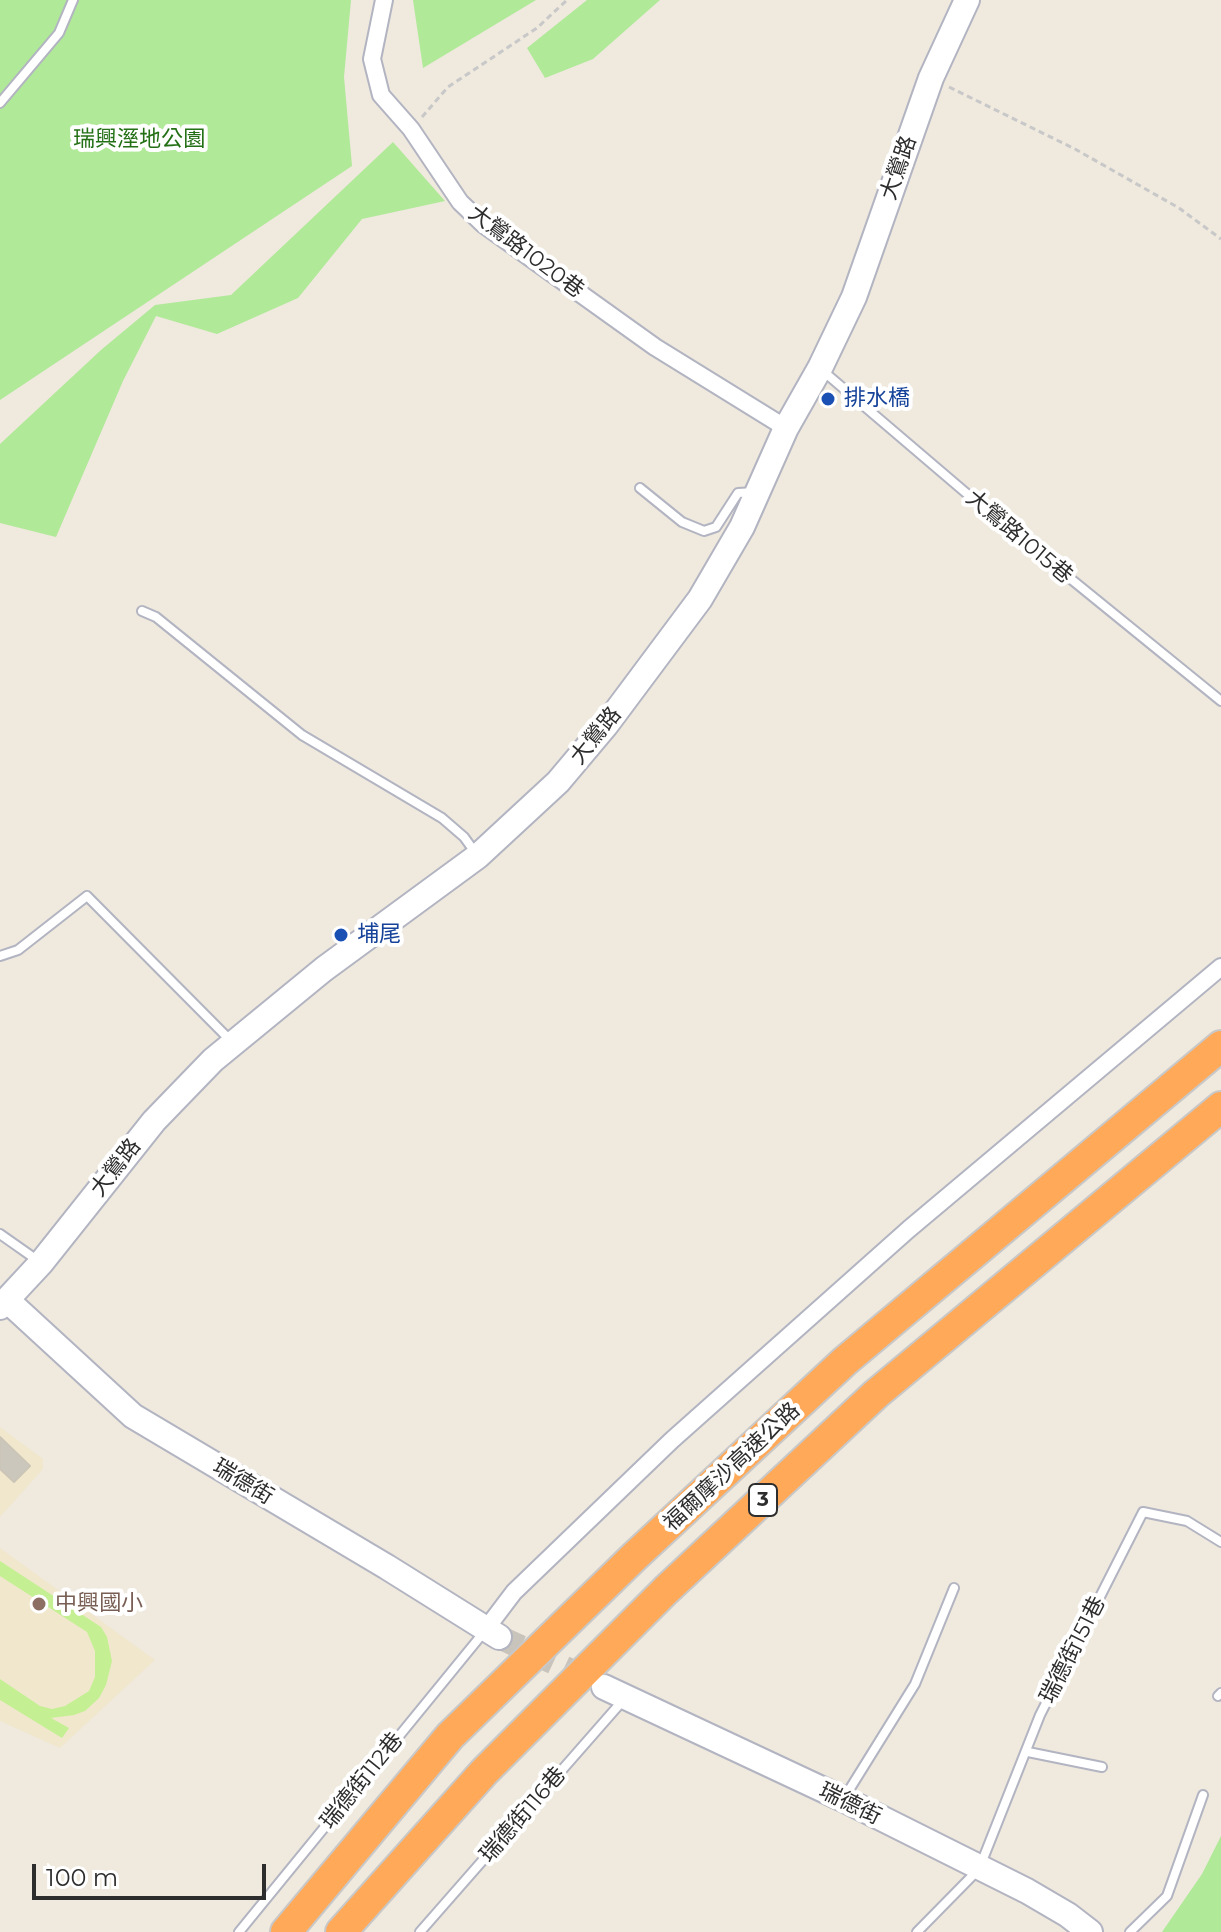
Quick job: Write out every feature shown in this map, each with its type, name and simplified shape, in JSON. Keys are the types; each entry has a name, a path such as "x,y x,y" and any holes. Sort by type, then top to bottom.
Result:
{"highway":[{"name":"福爾摩沙高速公路","path":"286,1932 450,1736 635,1556 845,1361 1221,1046"},
{"name":"福爾摩沙高速公路","path":"341,1932 484,1772 666,1590 876,1394 1221,1107"}],"street":[{"name":"大鶯路1020巷","path":"384,0 372,59 381,95 411,129 460,202 483,224 655,347 786,428"},
{"name":"大鶯路","path":"4,1304 41,1263 154,1121 213,1060 324,969 478,856 558,782 606,725 700,599 760,492 786,428 820,368 854,297 931,78 967,0"},
{"path":"493,1633 514,1592 672,1440 909,1229 1221,967"},
{"name":"瑞德街","path":"4,1304 133,1416 493,1633"},
{"name":"瑞德街","path":"615,1692 843,1799 1027,1891 1090,1932"}],"lane":[{"path":"0,103 59,33 73,0"},
{"name":"大鶯路1015巷","path":"820,368 998,520 1221,701"},
{"path":"640,488 682,522 704,531 716,527 738,493 760,492"},
{"path":"142,611 156,617 302,735 442,818 464,837 478,856"},
{"path":"0,956 18,950 87,896 234,1044"},
{"path":"0,1234 41,1263"},
{"name":"瑞德街151巷","path":"979,1869 1028,1752 1040,1715 1143,1512 1187,1521 1221,1542"},
{"path":"843,1799 915,1684 954,1588"},
{"name":"瑞德街112巷","path":"239,1932 493,1633"},
{"name":"瑞德街116巷","path":"420,1932 615,1692"},
{"path":"1028,1752 1102,1767"},
{"path":"1130,1932 1167,1896 1203,1795"},
{"path":"917,1932 979,1869"}],"path":[{"path":"411,129 448,87 537,28 567,0"},
{"path":"931,78 1075,149 1179,208 1221,239"}],"shaded area":[{"path":"0,1427 43,1459 43,1469 0,1517"},
{"name":"中興國小","path":"0,1548 155,1660 60,1748 0,1721"}],"green space":[{"name":"瑞興溼地公園","path":"0,0 351,0 344,77 352,166 0,400"},
{"path":"413,0 536,0 423,68"},
{"path":"587,0 660,0 593,59 545,78 527,48"},
{"path":"393,142 445,201 362,219 298,298 217,334 156,316 123,381 56,537 0,523 0,444 101,350 155,305 231,295"},
{"path":"0,1561 101,1627 107,1637 112,1661 106,1685 99,1698 85,1711 51,1718 69,1728 62,1738 0,1700 0,1679 40,1706 52,1709 65,1706 89,1691 95,1677 95,1651 87,1632 0,1576"},
{"path":"1221,1836 1221,1932 1162,1932 1202,1874"}],"building":[{"path":"0,1437 30,1466 14,1482 0,1469"}],"tunnel":[{"path":"499,1637 595,1682"}],"place":[{"name":"排水橋","path":"828,399"},
{"name":"埔尾","path":"341,935"},
{"name":"中興國小","path":"39,1604"}]}
